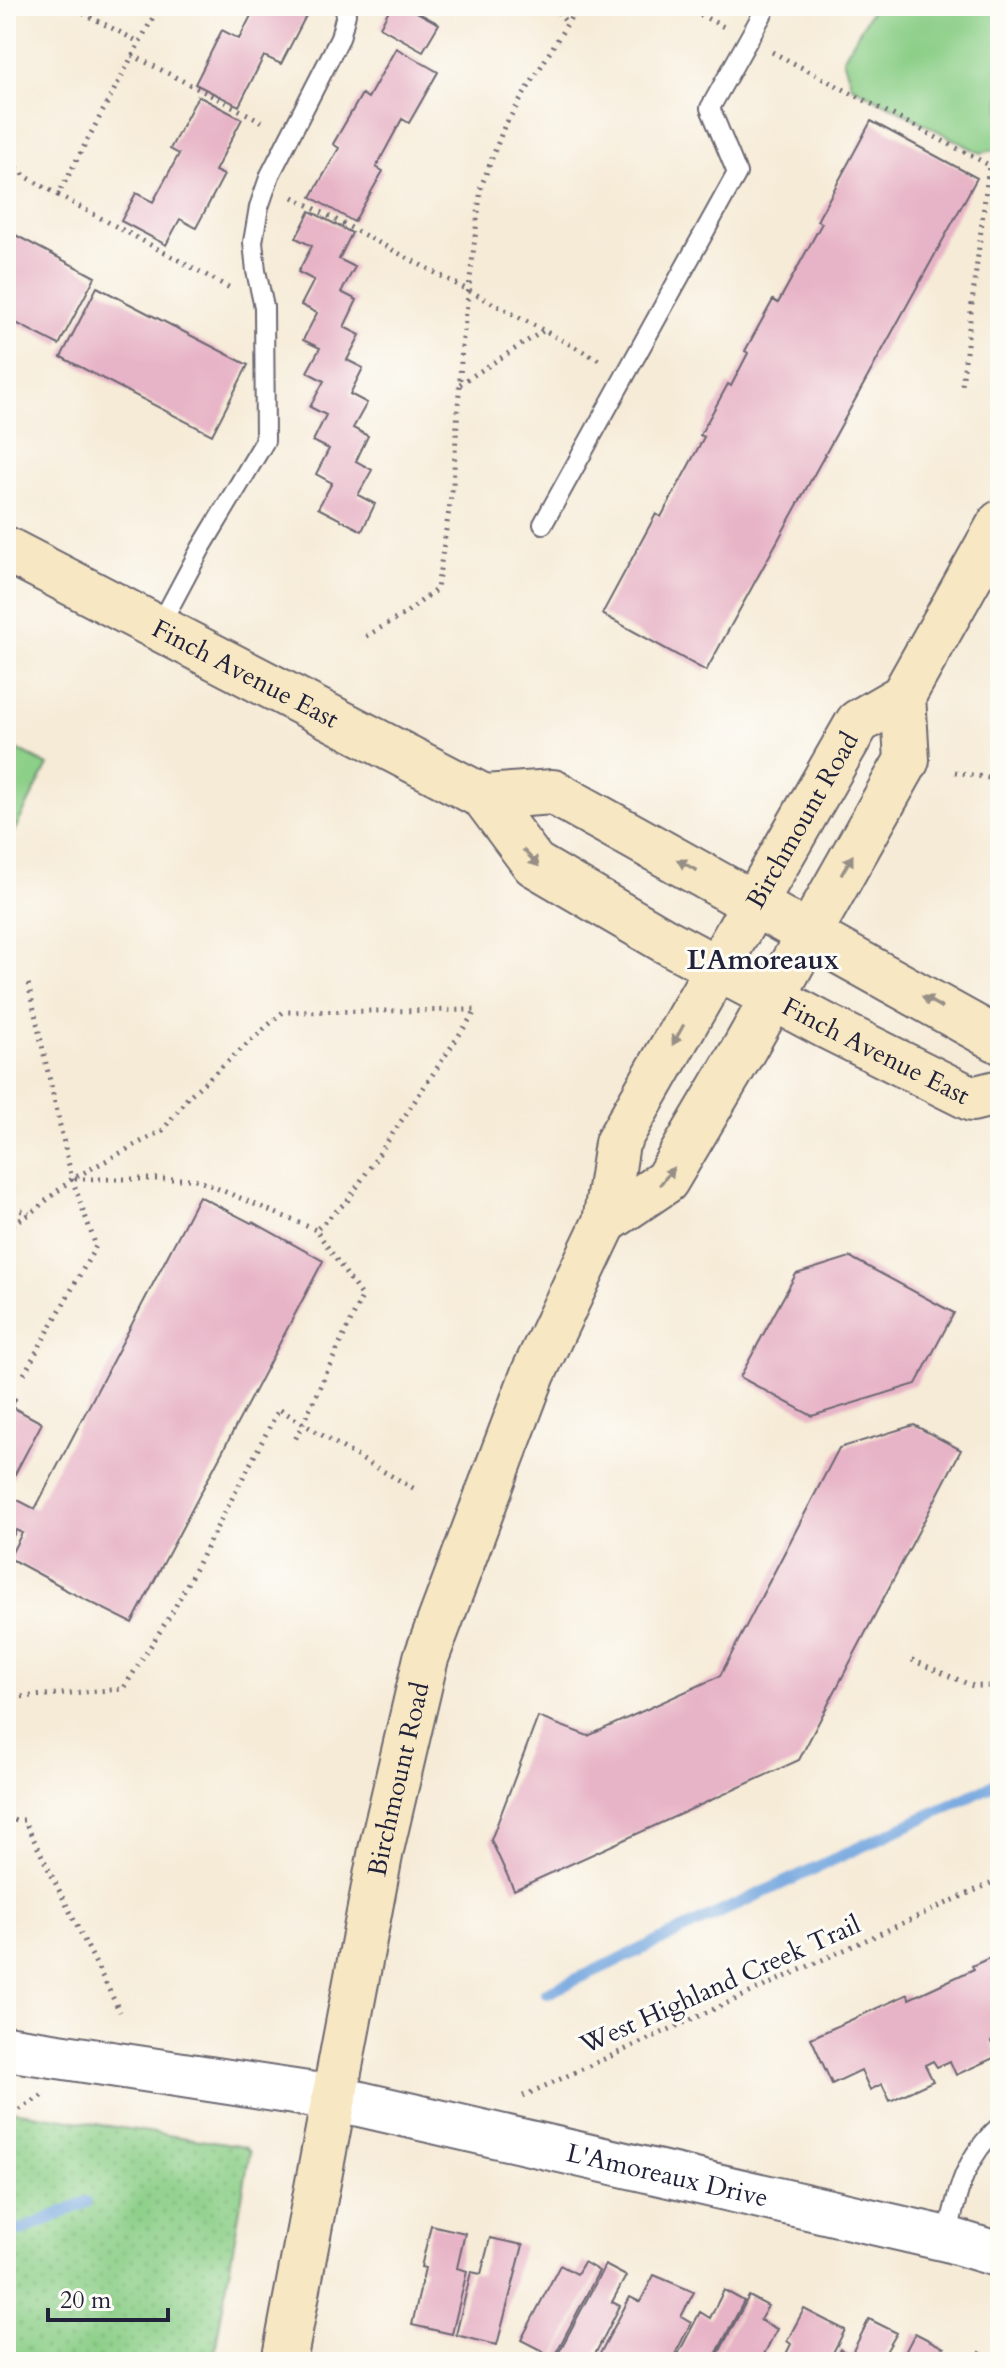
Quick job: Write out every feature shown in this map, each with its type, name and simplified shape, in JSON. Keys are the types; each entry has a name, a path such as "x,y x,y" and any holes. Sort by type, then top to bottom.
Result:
{"main road":[{"path":"605,1222 666,1181 907,760 903,696 1000,523"},
{"name":"Finch Avenue East","path":"6,549 484,797 534,864 664,940 972,1099 1000,1092"},
{"name":"Birchmount Road","path":"284,2362 381,1850 426,1658 533,1374 605,1222 617,1143 858,722 903,696"},
{"path":"484,797 553,792 1000,1041"}],"street":[{"name":"L'Amoreaux Drive","path":"6,2048 334,2098 947,2239 1000,2255"}],"lane":[{"path":"159,627 201,548 265,441 264,307 253,242 259,207 267,182 340,38 346,14 344,6"},
{"path":"543,524 737,173 710,108 767,6"},
{"path":"947,2239 958,2188 981,2142 1000,2126"}],"path":[{"path":"6,32 20,6"},
{"path":"69,6 139,42"},
{"path":"58,195 159,6"},
{"path":"553,6 566,22"},
{"path":"366,636 403,615 437,589 453,484 459,384 481,187 504,127 578,6"},
{"path":"678,6 989,165 962,385"},
{"path":"132,55 290,136"},
{"path":"6,156 25,176 264,307"},
{"path":"267,182 626,374"},
{"path":"459,384 543,330"},
{"path":"955,772 1000,780"},
{"path":"24,1374 96,1246 72,1179 28,983"},
{"path":"6,1228 30,1214 72,1179 163,1130 189,1096 283,1012 476,1010 348,1200 316,1230"},
{"path":"72,1179 195,1179 316,1230 362,1297 294,1442"},
{"path":"6,1204 30,1214"},
{"path":"6,1698 123,1689 173,1611 279,1409 415,1489"},
{"path":"912,1660 973,1686 1000,1686"},
{"path":"6,1821 24,1820 120,2012"},
{"name":"West Highland Creek Trail","path":"456,2126 1000,1879"},
{"path":"6,2118 28,2106"}],"green space":[{"path":"874,6 1000,6 1000,149 980,153 852,86 843,59"},
{"path":"6,744 48,765 6,847"},
{"path":"6,2110 245,2147 250,2152 213,2362 6,2362"}],"building":[{"path":"256,6 296,6 308,12 281,64 264,56 239,106 195,84 222,30 239,39"},
{"path":"391,6 415,6 413,10 439,24 423,51 380,27"},
{"path":"396,48 438,72 409,123 402,119 376,167 383,171 354,222 311,197 339,148 333,144 362,94 368,98"},
{"path":"198,96 242,119 215,171 224,175 196,228 180,219 166,245 121,221 136,193 153,202 179,154 170,149"},
{"path":"871,121 977,178 706,671 602,614 656,514 661,517 704,437 700,435 728,384 731,386 748,353 745,351 773,300 778,303 822,223 817,221"},
{"path":"310,211 352,233 339,259 355,267 341,292 357,300 344,327 360,335 347,360 363,368 350,394 367,403 353,428 368,436 356,461 372,470 358,495 375,504 362,531 318,508 332,483 316,474 329,449 313,441 326,415 310,407 324,381 307,372 320,348 303,340 317,313 301,305 314,280 298,272 312,246 296,238"},
{"path":"6,230 95,277 59,345 6,318"},
{"path":"97,287 248,365 212,435 61,357"},
{"path":"199,1196 323,1261 132,1623 9,1558 22,1533 16,1530 13,1536 6,1532 6,1494 35,1509"},
{"path":"850,1257 954,1313 916,1384 812,1416 740,1377 796,1274"},
{"path":"6,1394 16,1399 12,1407 42,1423 6,1491"},
{"path":"914,1425 961,1450 799,1760 514,1890 491,1840 538,1717 588,1736 720,1676 839,1448"},
{"path":"1000,1953 1000,2038 991,2042 998,2056 956,2075 950,2061 937,2067 933,2061 925,2065 933,2081 890,2101 882,2084 870,2090 861,2070 832,2084 811,2038 908,1994 909,1999 974,1969 972,1966"},
{"path":"431,2225 465,2233 457,2268 467,2271 452,2334 412,2325"},
{"path":"490,2238 523,2245 497,2345 456,2335 471,2272 481,2274"},
{"path":"584,2262 599,2271 554,2357 521,2340 560,2265 577,2274"},
{"path":"605,2265 626,2276 612,2302 620,2306 591,2362 573,2362 558,2354"},
{"path":"654,2275 694,2292 681,2317 691,2323 671,2362 596,2361 630,2297 640,2302"},
{"path":"724,2290 744,2301 712,2362 674,2362 700,2312 710,2318"},
{"path":"749,2296 768,2306 760,2320 777,2329 760,2362 714,2362"},
{"path":"804,2309 845,2330 828,2362 782,2362 791,2344 787,2341"},
{"path":"869,2319 897,2333 880,2362 833,2362 840,2349 851,2355"},
{"path":"915,2333 944,2348 939,2358 946,2362 900,2362"},
{"path":"980,2352 998,2362 975,2362"}],"waterway":[{"path":"547,1993 1000,1782"},
{"path":"6,2233 27,2228 86,2202"}],"district":[{"name":"L'Amoreaux","path":"763,959"}]}
